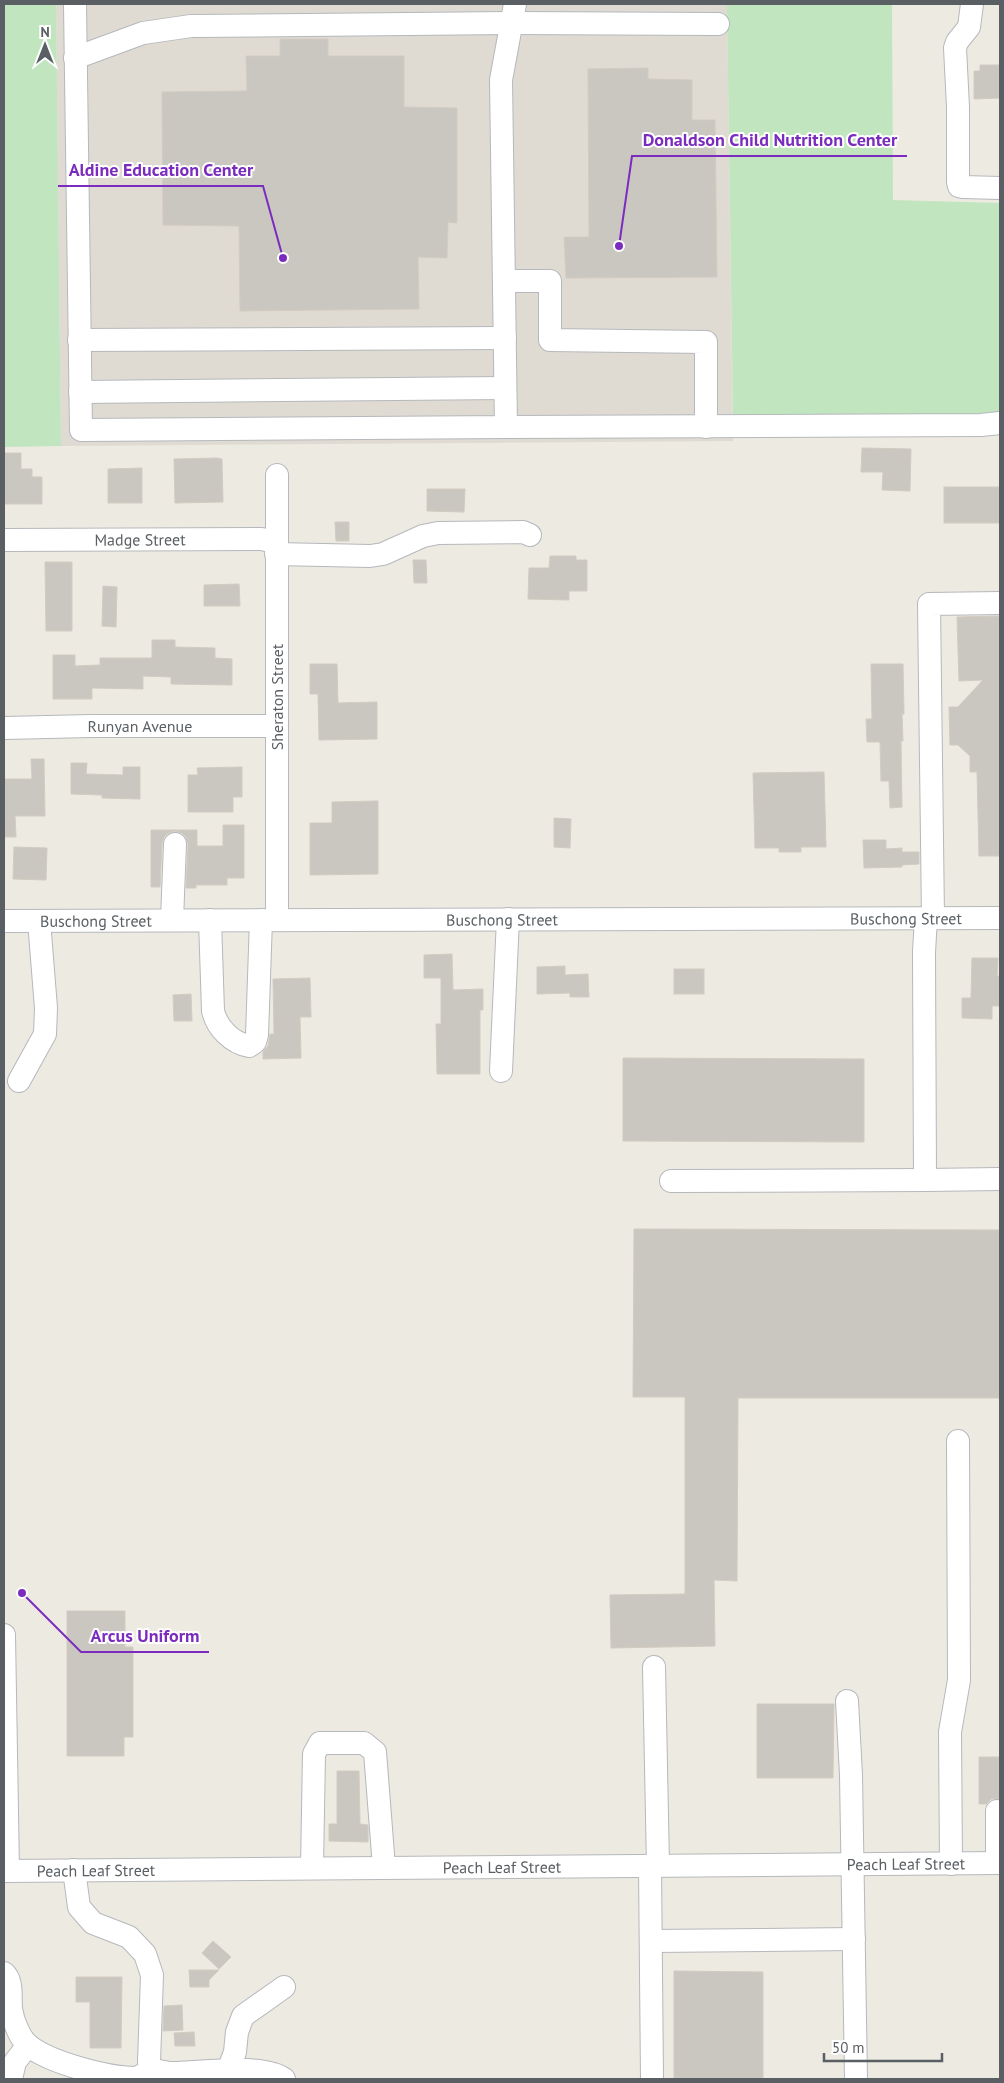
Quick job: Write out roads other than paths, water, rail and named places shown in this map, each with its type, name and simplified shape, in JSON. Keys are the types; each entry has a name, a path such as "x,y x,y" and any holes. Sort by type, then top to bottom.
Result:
{"street":[{"path":"75,4 81,430 981,426 1000,423"},
{"path":"972,4 969,27 957,42 955,48 958,107 958,182 959,186 963,187 1000,188"},
{"path":"75,58 143,33 191,26 514,13 718,24"},
{"path":"506,427 501,80 514,13"},
{"path":"504,281 550,281 550,340 706,342 706,426"},
{"path":"79,340 505,338"},
{"path":"80,392 505,388"},
{"name":"Sheraton Street","path":"210,920 216,1021 240,1045 248,1046 255,1042 257,1035 269,920 278,726 277,475"},
{"name":"Madge Street","path":"4,540 262,539 276,549 370,556 383,554 423,536 438,533 523,532 530,535"},
{"path":"925,1180 924,952 930,918 929,604 1000,603"},
{"name":"Runyan Avenue","path":"4,728 278,726"},
{"path":"172,920 175,844"},
{"name":"Buschong Street","path":"4,921 1000,918"},
{"path":"501,1071 508,919"},
{"path":"19,1081 45,1034 46,1008 39,921"},
{"path":"671,1181 1000,1180"},
{"path":"951,1864 950,1732 959,1680 958,1441"},
{"path":"4,1635 6,1871"},
{"path":"652,2079 651,1942 654,1866 654,1667"},
{"path":"847,1701 856,2079"},
{"path":"312,1868 314,1754 320,1744 355,1743 364,1743 375,1752 384,1867"},
{"path":"997,1812 998,1863"},
{"name":"Peach Leaf Street","path":"6,1871 998,1863"},
{"path":"74,1870 79,1907 93,1923 129,1937 145,1954 152,1975 149,2062 152,2075"},
{"path":"651,1942 854,1939"},
{"path":"4,1973 10,1983 11,2009 15,2021 28,2045 62,2071 99,2076 137,2078 170,2073 227,2075 273,2072 284,2079"},
{"path":"227,2075 235,2052 237,2032 243,2016 284,1987"},
{"path":"11,2079 16,2062 28,2045"}],"place":[{"name":"Donaldson Child Nutrition Center","path":"619,246"},
{"name":"Aldine Education Center","path":"283,258"},
{"name":"Arcus Uniform","path":"22,1593"}]}
